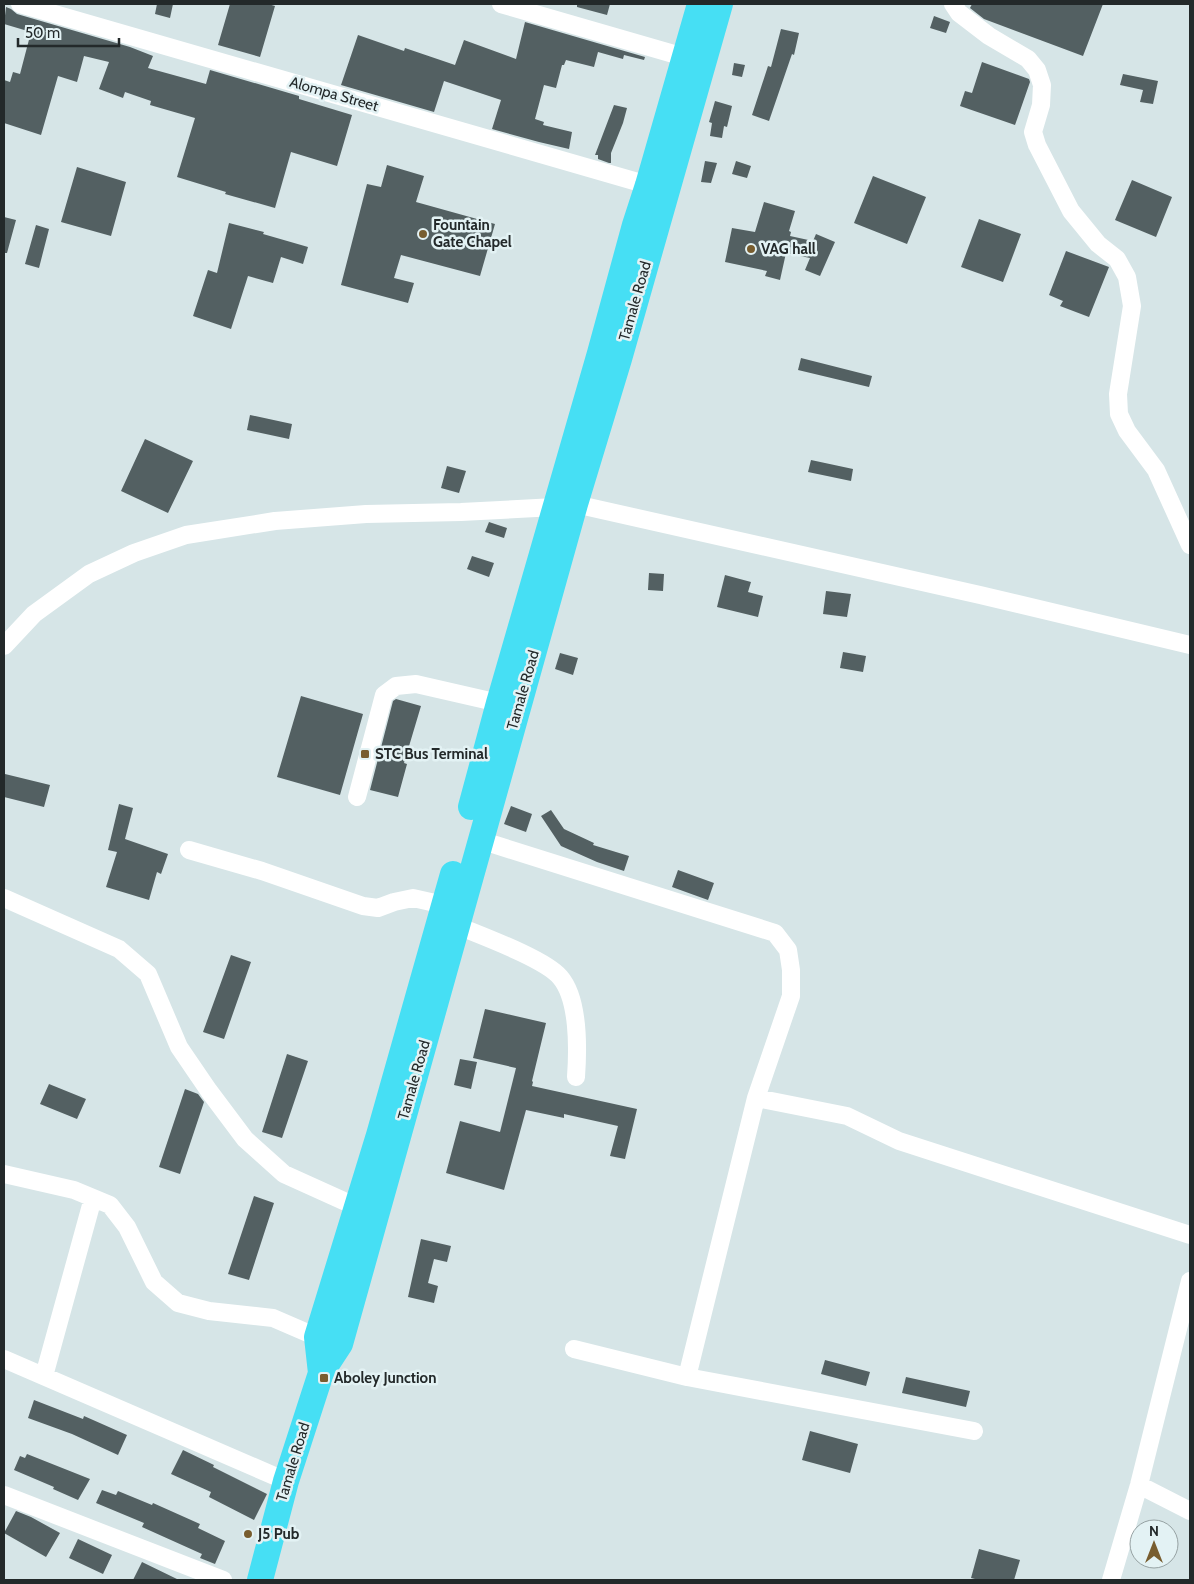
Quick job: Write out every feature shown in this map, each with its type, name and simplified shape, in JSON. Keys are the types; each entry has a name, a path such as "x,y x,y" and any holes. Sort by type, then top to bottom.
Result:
{"highway":[{"name":"Tamale Road","path":"610,356 635,225 700,4"},
{"name":"Tamale Road","path":"260,1580 286,1481 321,1373 340,1344 502,717 610,356 720,4"},
{"name":"Tamale Road","path":"321,1373 317,1337 451,916 480,840 502,717"}],"street":[{"name":"Alompa Street","path":"20,4 648,185"},
{"path":"502,4 684,57"},
{"path":"953,4 959,13 989,36 1028,59 1037,70 1042,85 1041,105 1033,132 1037,145 1071,211 1098,244 1117,260 1127,277 1132,306 1118,394 1119,414 1126,431 1156,470 1190,545"},
{"path":"4,646 34,614 89,574 134,553 186,535 275,521 366,514 461,512 565,505 980,595 1190,645"},
{"path":"357,797 384,695 396,686 416,684 502,717"},
{"path":"480,840 774,933 788,950 791,970 791,996 756,1098 687,1377"},
{"path":"189,850 262,871 363,906 378,908 413,898 544,965 560,977 572,1001 578,1046 576,1077"},
{"path":"4,898 120,949 127,955 148,974 179,1047 209,1092 245,1139 284,1174 357,1208"},
{"path":"756,1098 847,1116 899,1141 1190,1235"},
{"path":"4,1174 74,1190 110,1205 127,1227 154,1282 178,1303 209,1311 273,1318 317,1337"},
{"path":"44,1376 93,1198"},
{"path":"1111,1580 1139,1485 1190,1281"},
{"path":"574,1349 687,1377 974,1431"},
{"path":"4,1359 286,1481"},
{"path":"1139,1485 1190,1511"},
{"path":"4,1495 223,1580"}],"building":[{"path":"157,4 173,4 170,18 155,14"},
{"path":"230,4 268,4 275,6 260,57 218,45"},
{"path":"577,4 610,4 607,15 577,7"},
{"path":"972,4 1103,4 1083,56 984,19 970,8"},
{"path":"6,7 17,14 130,47 153,56 148,68 206,84 210,70 299,96 299,99 352,115 337,166 291,152 275,208 225,194 226,192 177,177 195,118 150,105 151,101 125,92 123,98 99,89 109,62 84,56 77,82 58,76 41,135 4,123 4,80 10,82 13,72 20,74 31,32 4,24"},
{"path":"934,16 950,22 946,33 930,28"},
{"path":"525,22 645,57 644,60 624,55 623,59 598,52 594,67 566,60 564,65 562,65 556,88 544,85 535,119 544,122 543,125 572,132 569,149 492,129 501,100 444,81 434,112 341,85 358,35 404,51 405,48 455,65 464,40 516,59"},
{"path":"781,29 799,33 794,55 792,54 769,121 752,115 768,66 771,67"},
{"path":"982,62 1029,79 1030,82 1015,125 960,106 965,91 972,93"},
{"path":"734,63 745,65 742,77 732,75"},
{"path":"1123,74 1158,81 1153,104 1140,102 1143,90 1120,85"},
{"path":"715,101 732,106 727,127 724,126 722,138 710,136 712,123 709,122"},
{"path":"614,105 627,108 611,153 611,163 609,163 598,159 598,155 595,155"},
{"path":"705,161 717,163 711,183 701,182"},
{"path":"736,161 751,166 747,178 732,174"},
{"name":"Fountain Gate Chapel","path":"387,165 424,176 416,202 495,224 480,276 401,255 394,278 414,283 408,303 341,285 367,184 381,187"},
{"path":"77,167 126,182 111,236 61,222"},
{"path":"873,176 926,197 907,244 854,223"},
{"path":"1132,180 1172,197 1156,237 1115,220"},
{"path":"764,202 795,211 789,231 791,232 790,236 813,241 816,234 835,242 820,276 805,270 810,258 786,253 780,280 765,276 767,271 725,262 732,228 755,232"},
{"path":"4,217 16,220 7,253 4,253"},
{"path":"979,219 1021,234 1003,282 961,267"},
{"path":"229,223 264,232 263,234 308,247 303,264 281,257 273,283 248,276 231,329 193,316 208,270 217,273"},
{"path":"36,225 49,229 39,268 25,264"},
{"path":"1066,251 1109,267 1089,317 1060,306 1063,301 1049,295"},
{"path":"801,358 872,376 869,387 798,370"},
{"path":"250,415 292,424 289,439 247,430"},
{"path":"145,439 193,461 168,513 121,491"},
{"path":"811,460 853,469 851,481 808,472"},
{"path":"447,466 466,471 459,493 441,488"},
{"path":"489,522 507,528 504,538 485,532"},
{"path":"472,556 494,563 489,577 467,569"},
{"path":"649,573 664,574 663,591 648,590"},
{"path":"725,575 751,582 748,592 763,596 758,617 717,607"},
{"path":"826,591 851,594 847,617 823,614"},
{"path":"843,652 866,656 863,672 840,668"},
{"path":"560,653 578,658 573,675 555,669"},
{"path":"301,696 363,714 340,795 277,777"},
{"path":"396,699 421,706 404,763 407,764 398,797 370,790 393,701"},
{"path":"5,774 50,785 44,807 4,797"},
{"path":"119,804 133,808 125,839 168,854 161,874 157,872 149,900 106,887 117,852 108,850"},
{"path":"511,806 532,814 526,832 504,824"},
{"path":"551,810 564,829 594,843 593,845 629,856 624,871 597,862 561,846 541,816"},
{"path":"678,870 714,883 708,900 672,887"},
{"path":"231,955 251,962 224,1039 203,1032"},
{"path":"485,1009 546,1023 532,1086 637,1109 625,1159 610,1156 618,1126 564,1114 564,1118 526,1110 504,1190 446,1173 460,1121 500,1132 516,1068 473,1058"},
{"path":"287,1054 308,1061 282,1138 262,1132"},
{"path":"460,1059 477,1062 471,1089 454,1085"},
{"path":"49,1084 86,1099 77,1119 40,1104"},
{"path":"185,1089 198,1094 204,1102 180,1174 159,1167"},
{"path":"254,1196 274,1203 249,1280 228,1274"},
{"path":"421,1239 451,1246 447,1262 434,1259 428,1283 438,1286 434,1303 408,1297"},
{"path":"825,1360 870,1372 866,1386 821,1374"},
{"path":"906,1377 970,1391 966,1407 902,1393"},
{"path":"34,1400 83,1419 84,1416 127,1435 118,1455 72,1434 28,1418"},
{"path":"810,1431 858,1444 850,1473 802,1460"},
{"path":"183,1450 267,1494 254,1520 209,1497 211,1492 171,1474"},
{"path":"27,1454 90,1479 78,1500 53,1489 54,1487 14,1470 20,1456 25,1458"},
{"path":"102,1490 116,1495 118,1491 152,1505 153,1503 200,1524 198,1528 225,1541 215,1564 200,1558 202,1554 142,1527 144,1523 96,1503"},
{"path":"16,1511 60,1533 46,1557 4,1533"},
{"path":"78,1539 112,1555 103,1574 69,1558"},
{"path":"979,1549 1020,1560 1014,1580 979,1580 971,1578"},
{"path":"142,1562 179,1580 133,1580"}],"place":[{"name":"Fountain Gate Chapel","path":"423,234"},
{"name":"VAG hall","path":"751,249"},
{"name":"STC Bus Terminal","path":"365,754"},
{"name":"Aboley Junction","path":"324,1378"},
{"name":"J5 Pub","path":"248,1534"}]}
